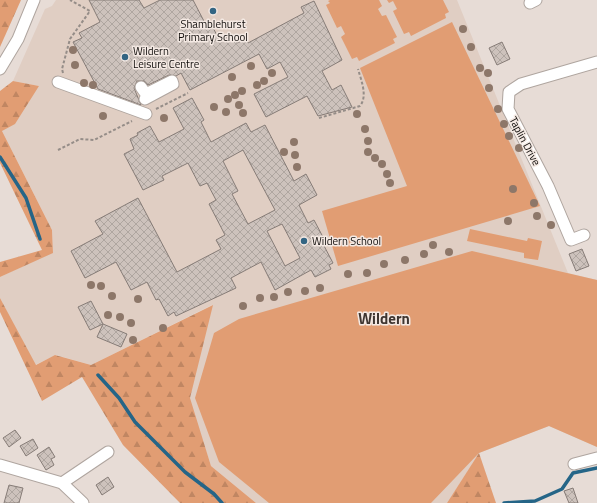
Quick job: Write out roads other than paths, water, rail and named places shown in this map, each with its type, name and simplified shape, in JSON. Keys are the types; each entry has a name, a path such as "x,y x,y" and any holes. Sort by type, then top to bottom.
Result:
{"street":[{"path":"0,70 18,39 34,0"},
{"name":"Taplin Drive","path":"584,234 571,240 548,186 508,109 508,92 521,84 597,62"},
{"path":"58,82 149,112 143,96"},
{"path":"62,483 108,452"},
{"path":"574,464 597,458"},
{"path":"0,465 62,483 83,503"}],"waterway":[{"path":"0,157 26,198 40,239"},
{"path":"98,375 119,398 135,422 185,472 214,494 222,503"},
{"path":"504,503 535,501 562,489 573,473 597,468"}],"place":[{"name":"Shamblehurst Primary School","path":"213,11"},
{"name":"Wildern Leisure Centre","path":"125,57"},
{"name":"Wildern School","path":"304,241"}],"district":[{"name":"Wildern","path":"384,318"}]}
